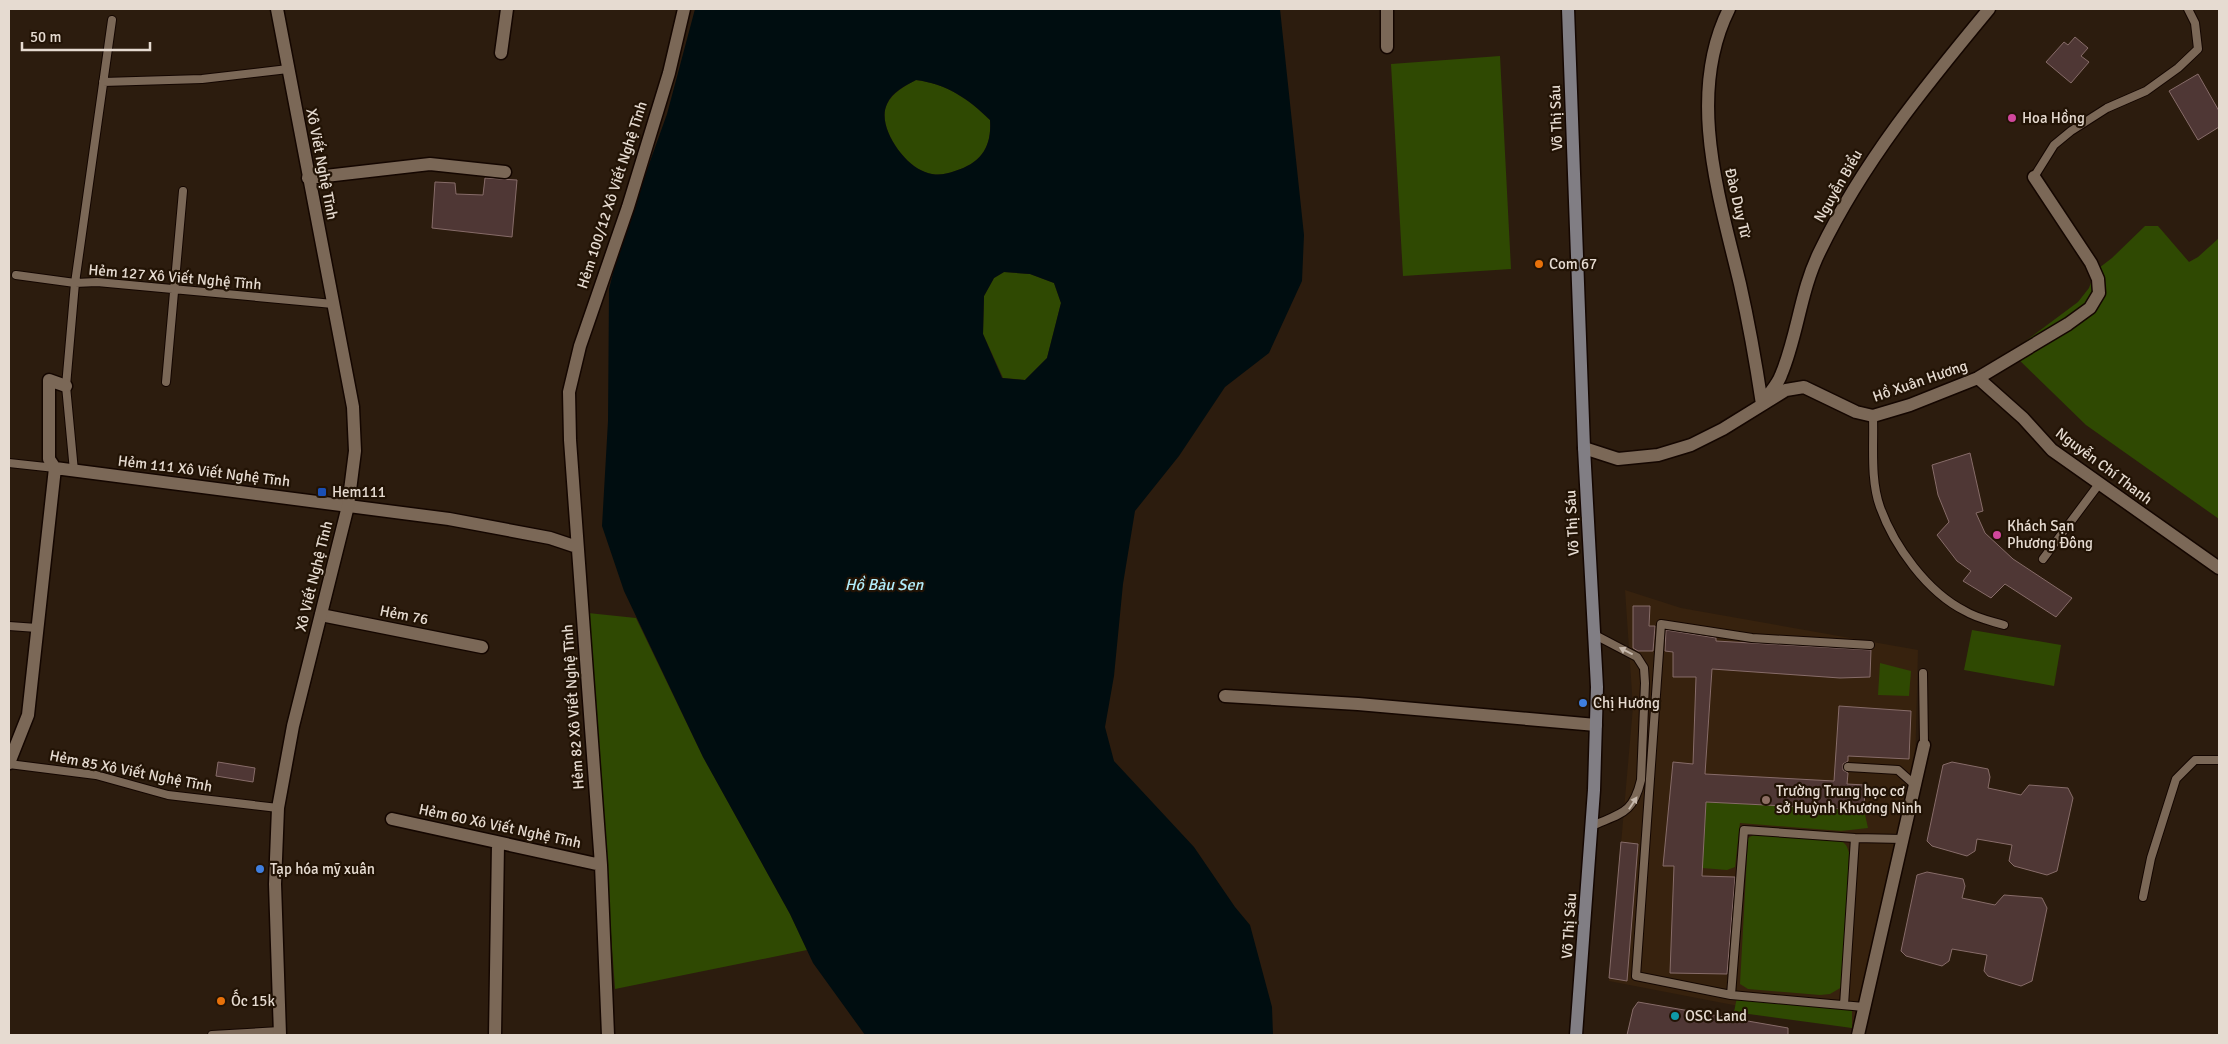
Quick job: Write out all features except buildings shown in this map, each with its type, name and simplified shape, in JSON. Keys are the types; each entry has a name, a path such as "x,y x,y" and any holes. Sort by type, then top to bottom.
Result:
{"main road":[{"name":"Võ Thị Sáu","path":"1568,9 1584,448 1595,636 1596,725 1592,826 1576,1035"}],"street":[{"name":"Xô Viết Nghệ Tĩnh","path":"277,9 353,407 355,451 348,506 293,726 278,808 275,884 280,1033"},
{"path":"502,53 507,9"},
{"name":"Hẻm 100/12 Xô Viết Nghệ Tĩnh","path":"569,392 580,346 628,207 669,72 684,9"},
{"path":"1387,9 1387,47"},
{"name":"Đào Duy Từ","path":"1729,9 1718,30 1711,68 1709,122 1712,156 1754,349 1762,404"},
{"name":"Nguyễn Biểu","path":"1762,404 1781,376 1806,285 1819,252 1836,220 1877,152 1913,102 1989,9"},
{"path":"308,178 430,164 505,172"},
{"name":"Hồ Xuân Hương","path":"1584,448 1618,459 1658,455 1690,445 1715,433 1786,390 1804,387 1856,412 1873,416 1910,405 1978,378 2068,324 2090,308 2099,293 2098,279 2091,263 2034,177"},
{"name":"Nguyễn Chí Thanh","path":"1978,378 2023,418 2052,450 2219,568"},
{"path":"9,763 28,715 55,468 49,459 49,380 66,386"},
{"name":"Hẻm 82 Xô Viết Nghệ Tĩnh","path":"569,392 568,417 601,865 608,1035"},
{"name":"Hẻm 111 Xô Viết Nghệ Tĩnh","path":"55,468 348,506"},
{"path":"348,506 449,519 550,538 577,547"},
{"name":"Hẻm 76","path":"321,615 482,647"},
{"path":"1225,696 1358,704 1596,725"},
{"path":"1858,1035 1924,745"},
{"name":"Hẻm 60 Xô Viết Nghệ Tĩnh","path":"392,819 498,844 601,865"},
{"path":"495,1035 498,844"}],"lane":[{"path":"2034,177 2054,145 2071,131 2108,108 2146,91 2178,68 2198,49 2196,23 2188,9"},
{"path":"74,471 66,386 75,283 112,20"},
{"path":"104,82 202,79 288,69"},
{"path":"166,382 183,191"},
{"name":"Hẻm 127 Xô Viết Nghệ Tĩnh","path":"16,274 75,283 97,282 175,291 333,304"},
{"path":"1873,416 1874,475 1880,506 1894,536 1909,561 1930,586 1964,611 2004,625"},
{"path":"9,463 55,468"},
{"path":"2043,559 2099,484"},
{"path":"1864,1007 1731,992 1636,976 1661,624 1752,638 1870,645"},
{"path":"9,626 37,628"},
{"path":"1592,826 1628,810 1638,796 1641,780 1645,683 1644,668 1637,657 1595,636"},
{"path":"1924,673 1924,745"},
{"path":"2143,897 2151,858 2176,779 2195,760 2219,760"},
{"name":"Hẻm 85 Xô Viết Nghệ Tĩnh","path":"9,763 96,775 168,795 278,808"},
{"path":"1848,767 1898,770 1916,786"},
{"path":"1731,992 1744,830 1855,838 1903,839"},
{"path":"1844,1005 1855,838"},
{"path":"212,1035 280,1033"}],"shaded area":[{"name":"Trường Trung học cơ sở Huỳnh Khương Ninh","path":"1625,590 1681,608 1918,650 1915,769 1852,1028 1609,981 1633,707"}],"green space":[{"path":"1500,56 1511,269 1403,276 1391,64"},
{"path":"916,80 937,85 956,93 990,120 987,146 978,158 964,168 947,173 925,172 909,162 894,144 885,123 887,104 896,93"},
{"path":"2145,226 2158,226 2189,262 2198,257 2219,238 2219,519 2086,425 2011,352 2078,302 2089,288 2095,271 2112,258"},
{"path":"1004,272 1030,274 1054,283 1061,303 1047,358 1025,380 1003,378 983,334 984,296 994,278"},
{"path":"588,613 636,618 703,757 790,914 807,950 615,989"},
{"path":"1972,630 2061,645 2054,686 1964,670"},
{"path":"1880,663 1911,671 1909,696 1878,695"},
{"path":"1706,802 1864,810 1868,828 1841,831 1740,823 1735,867 1727,870 1702,868"},
{"path":"1755,834 1837,839 1844,843 1847,848 1849,853 1842,987 1830,994 1820,995 1748,989 1740,984 1748,838"},
{"path":"1737,997 1852,1010 1852,1028 1734,1012"}],"water":[{"name":"Hồ Bàu Sen","path":"695,9 1280,9 1304,235 1302,281 1269,353 1225,387 1179,456 1135,511 1123,584 1114,676 1105,727 1114,761 1194,847 1235,907 1250,925 1272,1007 1273,1035 865,1035 813,963 790,914 703,757 624,591 602,526 608,421 609,289 620,245 667,114","holes":["916,80 937,85 956,93 990,120 987,146 978,158 964,168 947,173 925,172 909,162 894,144 885,123 887,104 895,93","1004,272 1030,274 1054,283 1061,303 1047,358 1025,380 1002,378 983,334 984,296 994,278"]}],"place":[{"name":"Hoa Hồng","path":"2012,118"},
{"name":"Com 67","path":"1539,264"},
{"name":"Hem111","path":"322,492"},
{"name":"Khách Sạn Phương Đông","path":"1997,535"},
{"name":"Chị Hương","path":"1583,703"},
{"name":"Trường Trung học cơ sở Huỳnh Khương Ninh","path":"1766,800"},
{"name":"Tạp hóa mỹ xuân","path":"260,869"},
{"name":"Ốc 15k","path":"221,1001"},
{"name":"OSC Land","path":"1675,1016"}]}
